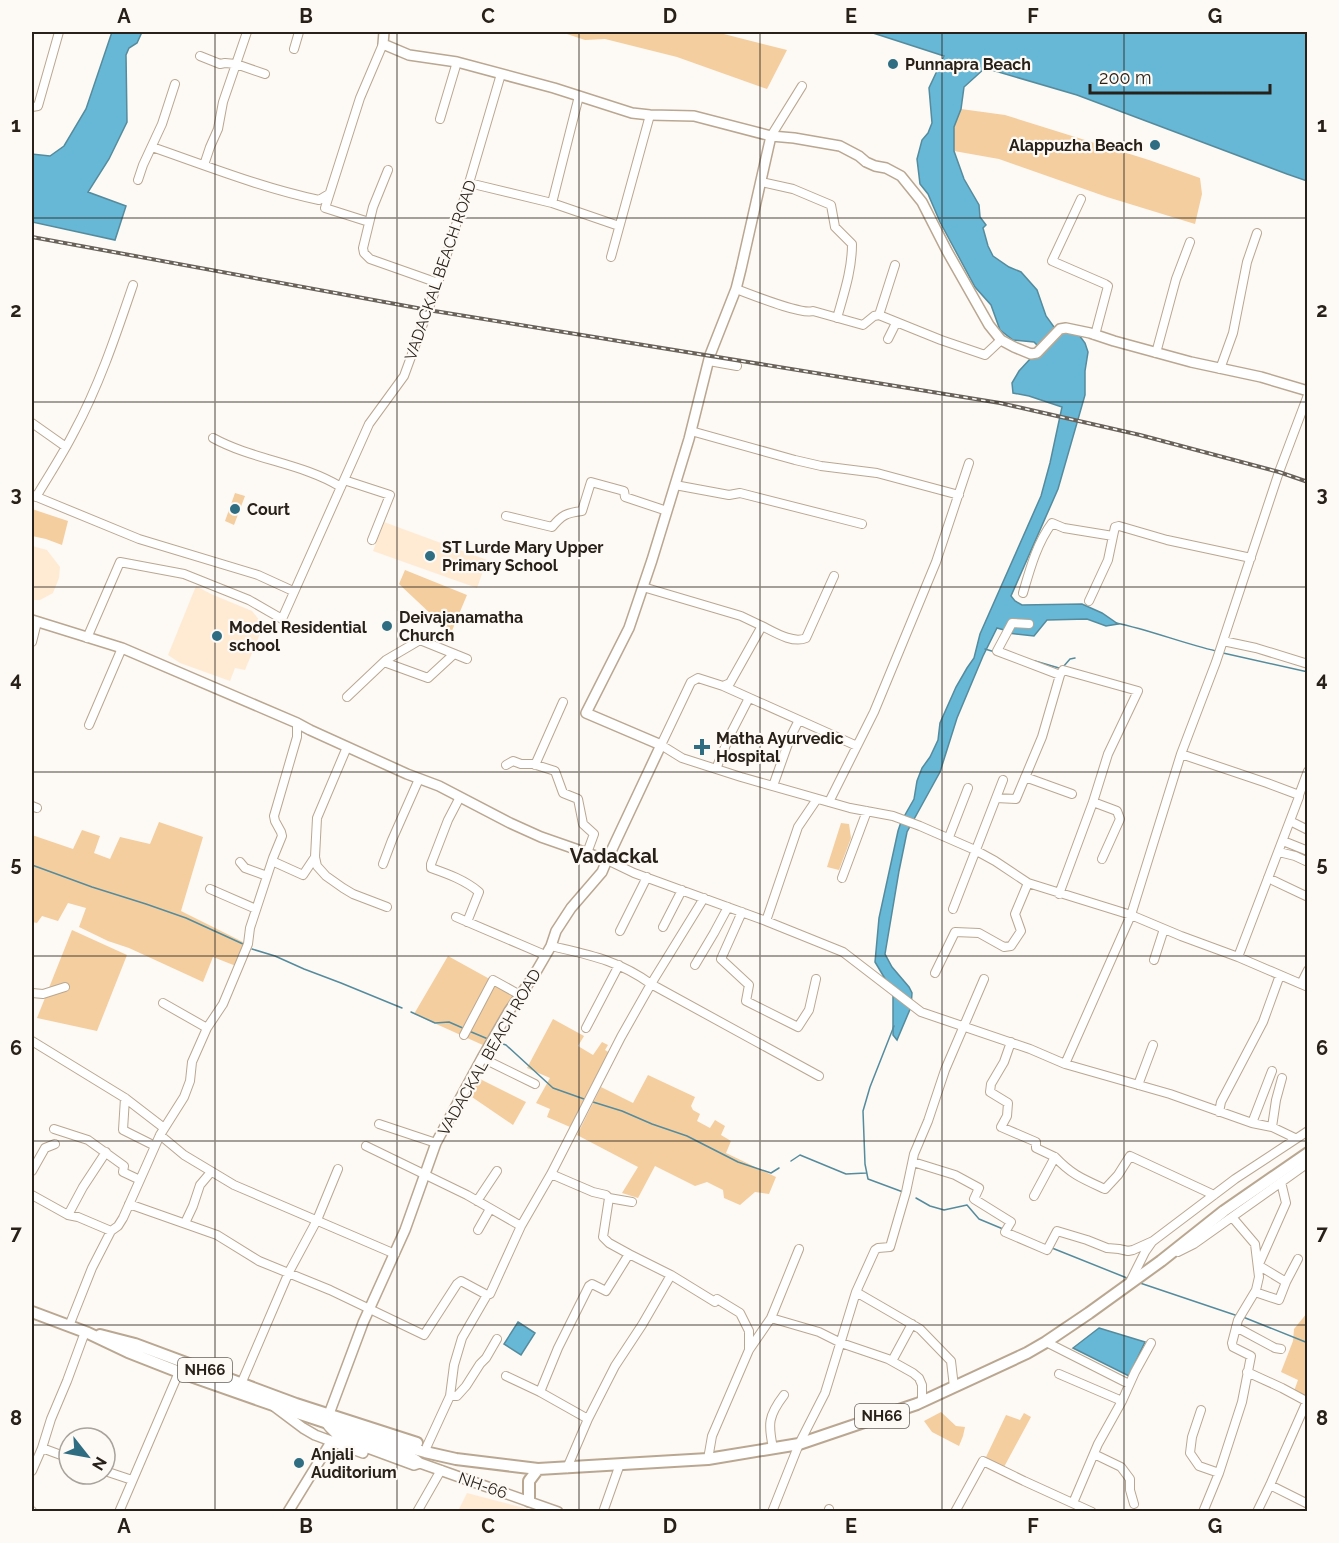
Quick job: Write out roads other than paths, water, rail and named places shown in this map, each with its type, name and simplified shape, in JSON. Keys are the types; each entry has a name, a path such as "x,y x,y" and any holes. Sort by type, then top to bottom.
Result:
{"highway":[{"name":"NH66","path":"87,1333 135,1344 328,1418 340,1427 456,1459 538,1469 708,1459 799,1444 922,1402 996,1368 1046,1342 1089,1313 1161,1261 1224,1211 1308,1154"},
{"name":"NH66","path":"32,1312 179,1372 273,1405 426,1446 567,1468"},
{"path":"529,1501 530,1481 538,1469"}],"main road":[{"path":"384,32 383,44 409,55 457,62 554,88 632,113 694,116 771,136 840,146 866,162 886,168 901,176 922,202 989,326 1001,340 1026,353 1037,353 1060,329 1071,328 1156,353 1261,377 1308,393"},
{"path":"661,745 586,713 629,628 643,587 691,431 709,361 736,289 752,228 771,136"},
{"path":"34,621 123,648 460,796 541,837 607,860"},
{"name":"VADACKAL BEACH ROAD","path":"328,1418 346,1367 405,1230 436,1143 509,1011 551,946 556,931 571,908 603,872 661,745"},
{"path":"273,1405 303,1428 331,1442 373,1457 392,1458"},
{"path":"328,1418 331,1430 341,1431 441,1470"},
{"path":"336,1432 338,1437 392,1458 414,1465 420,1463"},
{"path":"288,1512 331,1442"},
{"name":"NH-66","path":"441,1470 558,1512"}],"street":[{"path":"32,106 38,106 59,32"},
{"path":"204,165 219,129 221,107 247,32"},
{"path":"294,49 299,32"},
{"path":"369,222 325,208 360,98 383,44"},
{"path":"200,56 220,64 236,64 265,74"},
{"path":"440,119 457,62"},
{"name":"VADACKAL BEACH ROAD","path":"87,638 120,562 184,574 249,600 282,619 369,424 404,376 438,283 501,74"},
{"path":"138,180 162,124 175,84"},
{"path":"771,136 802,86"},
{"path":"552,203 579,96"},
{"path":"611,257 650,115"},
{"path":"152,147 294,195 319,200 329,194"},
{"path":"388,170 373,207 363,248 364,253 370,259 438,283"},
{"path":"761,182 793,189 831,205 836,227 852,244 852,260 837,318"},
{"path":"469,183 552,203 620,226"},
{"path":"1081,199 1052,261 1108,286 1098,336"},
{"path":"1220,369 1233,333 1247,262 1257,234"},
{"path":"1156,353 1176,279 1190,242"},
{"path":"879,315 895,265"},
{"path":"133,285 116,335 73,434 34,496 139,539 258,575 293,591"},
{"path":"736,289 787,307 813,311 863,325 874,316 879,315 984,355 1001,340"},
{"path":"888,339 896,323"},
{"path":"709,361 737,366"},
{"path":"1065,1064 1131,915 1181,754 1216,662 1279,472 1308,393"},
{"path":"32,423 66,447"},
{"path":"691,431 795,460 821,466 877,472 958,495"},
{"path":"213,438 225,445 342,483 390,495 372,540"},
{"path":"829,802 874,712 931,573 969,463"},
{"path":"506,516 552,527 561,516 582,511 591,482 624,491 625,496 667,511"},
{"path":"675,485 729,495 740,493 862,524"},
{"path":"1023,593 1044,534 1052,523 1064,528 1113,536"},
{"path":"1089,601 1108,560 1115,527 1119,526 1167,540 1251,558"},
{"path":"643,587 741,616 782,636 800,641 807,638 834,576"},
{"path":"32,642 34,621"},
{"path":"1029,624 1012,623 997,651 1060,675"},
{"path":"723,686 730,683 762,626"},
{"path":"347,697 384,662 420,640 467,659"},
{"path":"1223,641 1256,648 1308,664"},
{"path":"89,725 123,648"},
{"path":"384,662 428,678 454,654"},
{"path":"996,798 1016,799 1042,737 1063,670 1138,692 1108,754 1059,894"},
{"path":"857,746 723,686 698,678 691,682 661,745 682,758 716,769 850,808 893,816 920,826 975,850 1028,883 1131,915 1304,986 1308,970"},
{"path":"716,769 749,698"},
{"path":"535,765 563,702"},
{"path":"773,786 799,720"},
{"path":"69,1326 92,1268 111,1231 118,1226 162,1131 184,1097 190,1081 192,1062 207,1028 223,1004 248,944 250,928 282,836 274,816 297,737 297,723"},
{"path":"347,747 317,818 315,857 317,866 326,876 353,894 387,907"},
{"path":"1181,754 1299,795"},
{"path":"506,765 513,761 555,771 563,793 578,799 583,824 594,834 587,853"},
{"path":"1238,957 1308,771"},
{"path":"1025,777 1072,794"},
{"path":"383,864 419,779"},
{"path":"953,909 1003,780"},
{"path":"949,837 968,788"},
{"path":"460,796 448,820 431,868 452,875 479,892 467,922"},
{"path":"766,921 798,827 818,799"},
{"path":"1093,801 1117,811 1120,819 1102,859"},
{"path":"842,878 867,811"},
{"path":"1290,821 1308,830"},
{"path":"1283,841 1308,850"},
{"path":"1279,852 1308,862"},
{"path":"272,861 303,875 315,857"},
{"path":"607,860 843,952 921,1012 1011,1042 1065,1064 1170,1094 1252,1123 1272,1127 1295,1138"},
{"path":"240,862 245,868 267,876"},
{"path":"620,931 647,877"},
{"path":"1268,878 1308,897"},
{"path":"934,974 955,932 980,933 1004,947 1011,946 1021,931 1015,914 1028,883"},
{"path":"210,889 256,909"},
{"path":"663,927 682,890"},
{"path":"426,1446 450,1396 454,1365 462,1338 487,1295 490,1294 521,1226 551,1174 607,1063 651,984 704,898"},
{"path":"695,965 728,907"},
{"path":"742,912 721,959 749,985 746,1001 798,1027 809,1010 816,979"},
{"path":"456,917 545,955"},
{"path":"1154,960 1164,929"},
{"path":"551,946 608,960 635,972 651,984 819,1076"},
{"path":"586,1028 620,965"},
{"path":"1220,1112 1221,1102 1263,1022 1281,975"},
{"path":"772,1512 799,1444 825,1393 856,1292 875,1250 890,1247 914,1154 945,1070 984,979"},
{"path":"465,1032 494,980 520,995"},
{"path":"32,993 43,994 65,987"},
{"path":"163,1003 207,1028"},
{"path":"32,1041 125,1098 162,1131 184,1155 211,1172 234,1185 395,1254"},
{"path":"1011,1042 990,1092 1008,1102 1006,1116 1001,1127 1036,1142 1036,1148 1055,1157 1067,1170 1105,1189 1118,1175 1130,1156 1214,1195"},
{"path":"1138,1085 1153,1045"},
{"path":"482,1058 535,1084"},
{"path":"1252,1123 1272,1071"},
{"path":"1272,1127 1282,1078"},
{"path":"125,1098 123,1130 155,1146"},
{"path":"379,1124 436,1143"},
{"path":"54,1129 88,1140 124,1166 123,1172 140,1180"},
{"path":"913,1162 955,1175 979,1188 974,1199 1011,1222 1005,1232 1047,1250 1057,1231 1087,1239 1107,1248 1128,1251 1153,1241 1214,1195 1308,1131"},
{"path":"32,1171 45,1148 56,1144"},
{"path":"366,1146 425,1174 521,1226"},
{"path":"68,1215 106,1152"},
{"path":"1034,1196 1055,1157"},
{"path":"1161,1261 1194,1244 1308,1163"},
{"path":"241,1384 289,1272 317,1220 338,1169"},
{"path":"477,1201 496,1171"},
{"path":"185,1223 200,1185 211,1172"},
{"path":"551,1174 609,1198 632,1202"},
{"path":"1258,1265 1286,1203 1281,1182"},
{"path":"32,1195 68,1215 111,1231"},
{"path":"609,1198 603,1237 609,1243 740,1313 748,1331 749,1350"},
{"path":"129,1204 217,1235 259,1261 289,1272 424,1335 461,1281 487,1295"},
{"path":"478,1230 490,1209"},
{"path":"1205,1511 1242,1402 1251,1356 1233,1347 1232,1343 1237,1324 1255,1292 1259,1277 1255,1244 1232,1217"},
{"path":"1130,1283 1153,1241"},
{"path":"708,1459 712,1436 749,1350 771,1318 799,1249"},
{"path":"540,1392 558,1348 589,1286 592,1284 606,1292 629,1254"},
{"path":"1255,1292 1279,1300 1298,1259"},
{"path":"1258,1265 1286,1282"},
{"path":"567,1468 588,1419 615,1366 671,1275"},
{"path":"856,1292 920,1329 951,1361 954,1387"},
{"path":"771,1318 819,1332 841,1343 892,1361 919,1378 922,1385 922,1402"},
{"path":"892,1361 912,1324"},
{"path":"1237,1324 1275,1348 1281,1349"},
{"path":"32,1471 87,1333"},
{"path":"450,1396 457,1396 466,1386 497,1339"},
{"path":"1046,1342 1129,1384"},
{"path":"1073,1503 1094,1454 1151,1343"},
{"path":"119,1512 179,1372"},
{"path":"1247,1372 1307,1401 1257,1512"},
{"path":"1059,1374 1122,1401"},
{"path":"506,1376 588,1419"},
{"path":"773,1448 769,1425 784,1395"},
{"path":"1201,1410 1192,1437 1190,1453 1198,1466 1219,1473"},
{"path":"42,1448 57,1454"},
{"path":"1094,1454 1121,1467 1130,1479 1134,1504"},
{"path":"955,1512 983,1461 1092,1512"},
{"path":"603,1512 620,1464"},
{"path":"417,1512 441,1470"},
{"path":"117,1475 132,1480"},
{"path":"1270,1485 1308,1504"}],"water":[{"path":"112,32 142,32 137,43 129,48 126,55 127,122 109,159 88,192 126,206 115,240 32,222 32,154 50,156 64,146 86,109"},
{"path":"870,32 1308,32 1307,181 1077,95 985,68 964,87 961,109 954,127 954,151 964,179 979,205 980,217 986,225 983,228 988,246 993,256 1021,272 1037,290 1046,316 1059,334 1067,329 1076,331 1085,343 1088,352 1085,395 1058,489 1011,596 1022,605 1082,604 1102,613 1118,624 1106,626 1087,619 1047,620 1034,636 1008,633 997,628 957,718 940,772 907,832 885,954 912,993 911,1007 897,1040 893,1035 893,992 875,962 879,918 898,831 914,799 922,768 938,740 940,723 956,687 974,658 980,634 1041,496 1062,407 1013,393 1012,383 1019,371 1030,359 1044,352 1034,342 1013,340 1000,330 991,305 975,287 940,222 928,194 920,184 917,159 922,140 932,123 929,88 944,56"},
{"path":"518,1322 535,1333 521,1355 504,1344"},
{"path":"1099,1328 1145,1342 1129,1376 1073,1348"}],"waterway":[{"path":"1116,623 1216,651"},
{"path":"985,649 995,652"},
{"path":"1223,653 1308,672"},
{"path":"1063,667 1070,659 1075,658"},
{"path":"1035,661 1059,668"},
{"path":"32,865 186,918 243,944"},
{"path":"252,949 275,956 402,1008"},
{"path":"411,1012 435,1023 449,1022 465,1029"},
{"path":"894,1026 863,1111 865,1164 868,1179 903,1192"},
{"path":"469,1031 488,1039"},
{"path":"497,1042 506,1045 553,1088 584,1099"},
{"path":"593,1102 687,1136 738,1162 771,1173 779,1168"},
{"path":"791,1161 800,1155 846,1174 866,1173"},
{"path":"916,1198 930,1206 944,1210 967,1205 979,1219 1003,1229"},
{"path":"1052,1248 1127,1278"},
{"path":"1140,1283 1238,1316"},
{"path":"1243,1317 1308,1343"}],"railway":[{"path":"32,237 428,310 1000,403 1140,435 1279,472 1308,482"}],"place":[{"name":"Punnapra Beach","path":"893,64"},
{"name":"Alappuzha Beach","path":"1155,145"},
{"name":"Court","path":"235,509"},
{"name":"ST Lurde Mary Upper Primary School","path":"430,556"},
{"name":"Deivajanamatha Church","path":"387,626"},
{"name":"Model Residential school","path":"217,636"},
{"name":"Matha Ayurvedic Hospital","path":"702,747"},
{"name":"Anjali Auditorium","path":"299,1463"}],"district":[{"name":"Vadackal","path":"614,856"}]}
